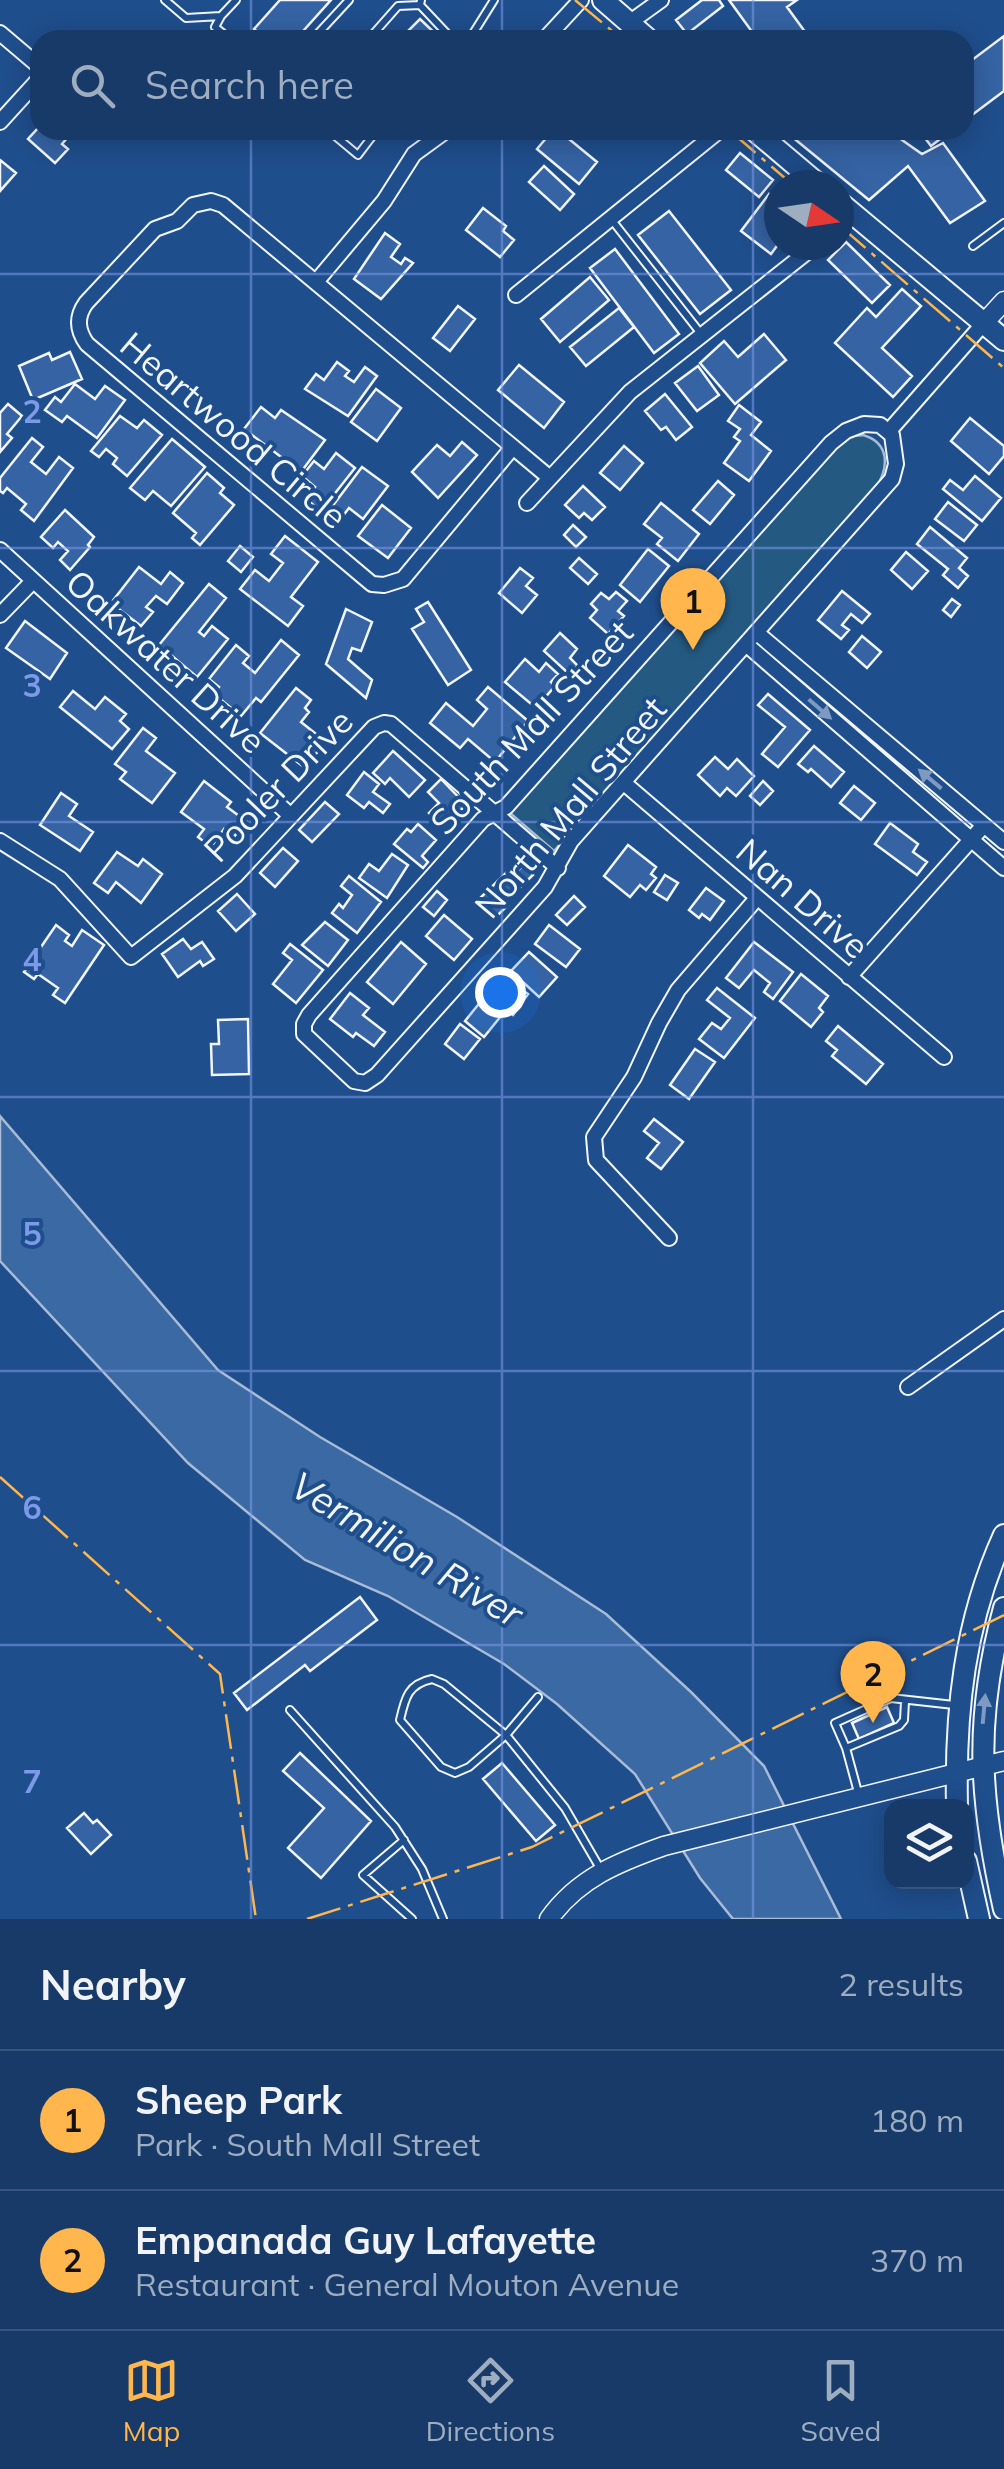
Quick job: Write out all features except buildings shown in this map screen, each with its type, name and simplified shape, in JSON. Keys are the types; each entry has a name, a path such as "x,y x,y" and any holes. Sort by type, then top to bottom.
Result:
{"main road":[{"path":"603,0 637,30"},
{"path":"766,140 801,170"},
{"path":"854,222 1004,340"},
{"path":"957,1799 958,1706 968,1640 979,1598 1004,1536"},
{"path":"1004,1608 988,1671 982,1767 985,1812 1004,1909"},
{"path":"972,1889 979,1919"}],"street":[{"path":"553,30 581,0"},
{"path":"629,23 661,0"},
{"path":"0,33 30,59"},
{"path":"0,122 30,89"},
{"path":"316,282 384,201 414,154 433,140"},
{"path":"516,296 708,140"},
{"name":"Heartwood Circle","path":"513,447 408,573 394,584 372,584 87,344 78,324 86,303 146,236 177,220 193,205 204,201 223,205 316,282 513,447 550,478"},
{"path":"527,503 630,392 797,260"},
{"path":"889,431 1004,302"},
{"name":"South Mall Street","path":"329,1059 304,1034 305,1021 484,819 506,807 831,443 846,430 864,424 880,425 889,431"},
{"name":"North Mall Street","path":"329,1059 359,1083 377,1076 545,887 571,841 892,479 896,448 889,431"},
{"name":"Oakwater Drive","path":"0,550 291,816"},
{"path":"0,615 33,580"},
{"path":"752,639 1004,842"},
{"path":"752,639 1004,868"},
{"name":"Pooler Drive","path":"0,842 60,880 131,957 235,876 374,727 384,722 558,868"},
{"name":"Nan Drive","path":"624,783 944,1057"},
{"path":"850,976 984,825"},
{"path":"669,1238 596,1160 594,1137 634,1077 658,1022 678,990 758,898"},
{"path":"908,1388 1004,1319"},
{"path":"550,1919 569,1895 601,1871 664,1846 1004,1762"}],"lane":[{"path":"165,0 186,18 221,16"},
{"path":"219,30 215,27 221,16 236,0"},
{"path":"321,30 349,0"},
{"path":"476,30 494,0"},
{"path":"377,30 398,6 420,2 444,30"},
{"path":"340,140 358,154 369,140"},
{"path":"611,218 702,335"},
{"path":"973,246 1004,223"},
{"path":"538,1698 506,1736 455,1774 442,1767 400,1720 406,1693 420,1682 444,1684 506,1736 565,1808 601,1871"},
{"path":"860,1798 835,1723 891,1698 958,1706"},
{"path":"846,1748 899,1726 904,1720 904,1701"},
{"path":"290,1710 404,1840 422,1869 443,1919"},
{"path":"404,1840 363,1875 412,1919"}],"shaded area":[{"path":"863,435 878,444 884,457 876,488 554,851 510,813 836,445"}],"water":[{"name":"Vermilion River","path":"0,1116 218,1370 606,1614 691,1692 764,1766 841,1919 733,1919 700,1878 635,1774 557,1704 504,1664 388,1596 305,1560 188,1463 0,1261"}],"power":[{"path":"575,0 611,30"},
{"path":"741,140 776,170"},
{"path":"854,238 1004,368"},
{"path":"0,1477 220,1674 256,1919"},
{"path":"307,1919 532,1847 1004,1615"}],"place":[{"name":"Sheep Park","path":"693,650"},
{"name":"Empanada Guy Lafayette","path":"873,1723"}]}
